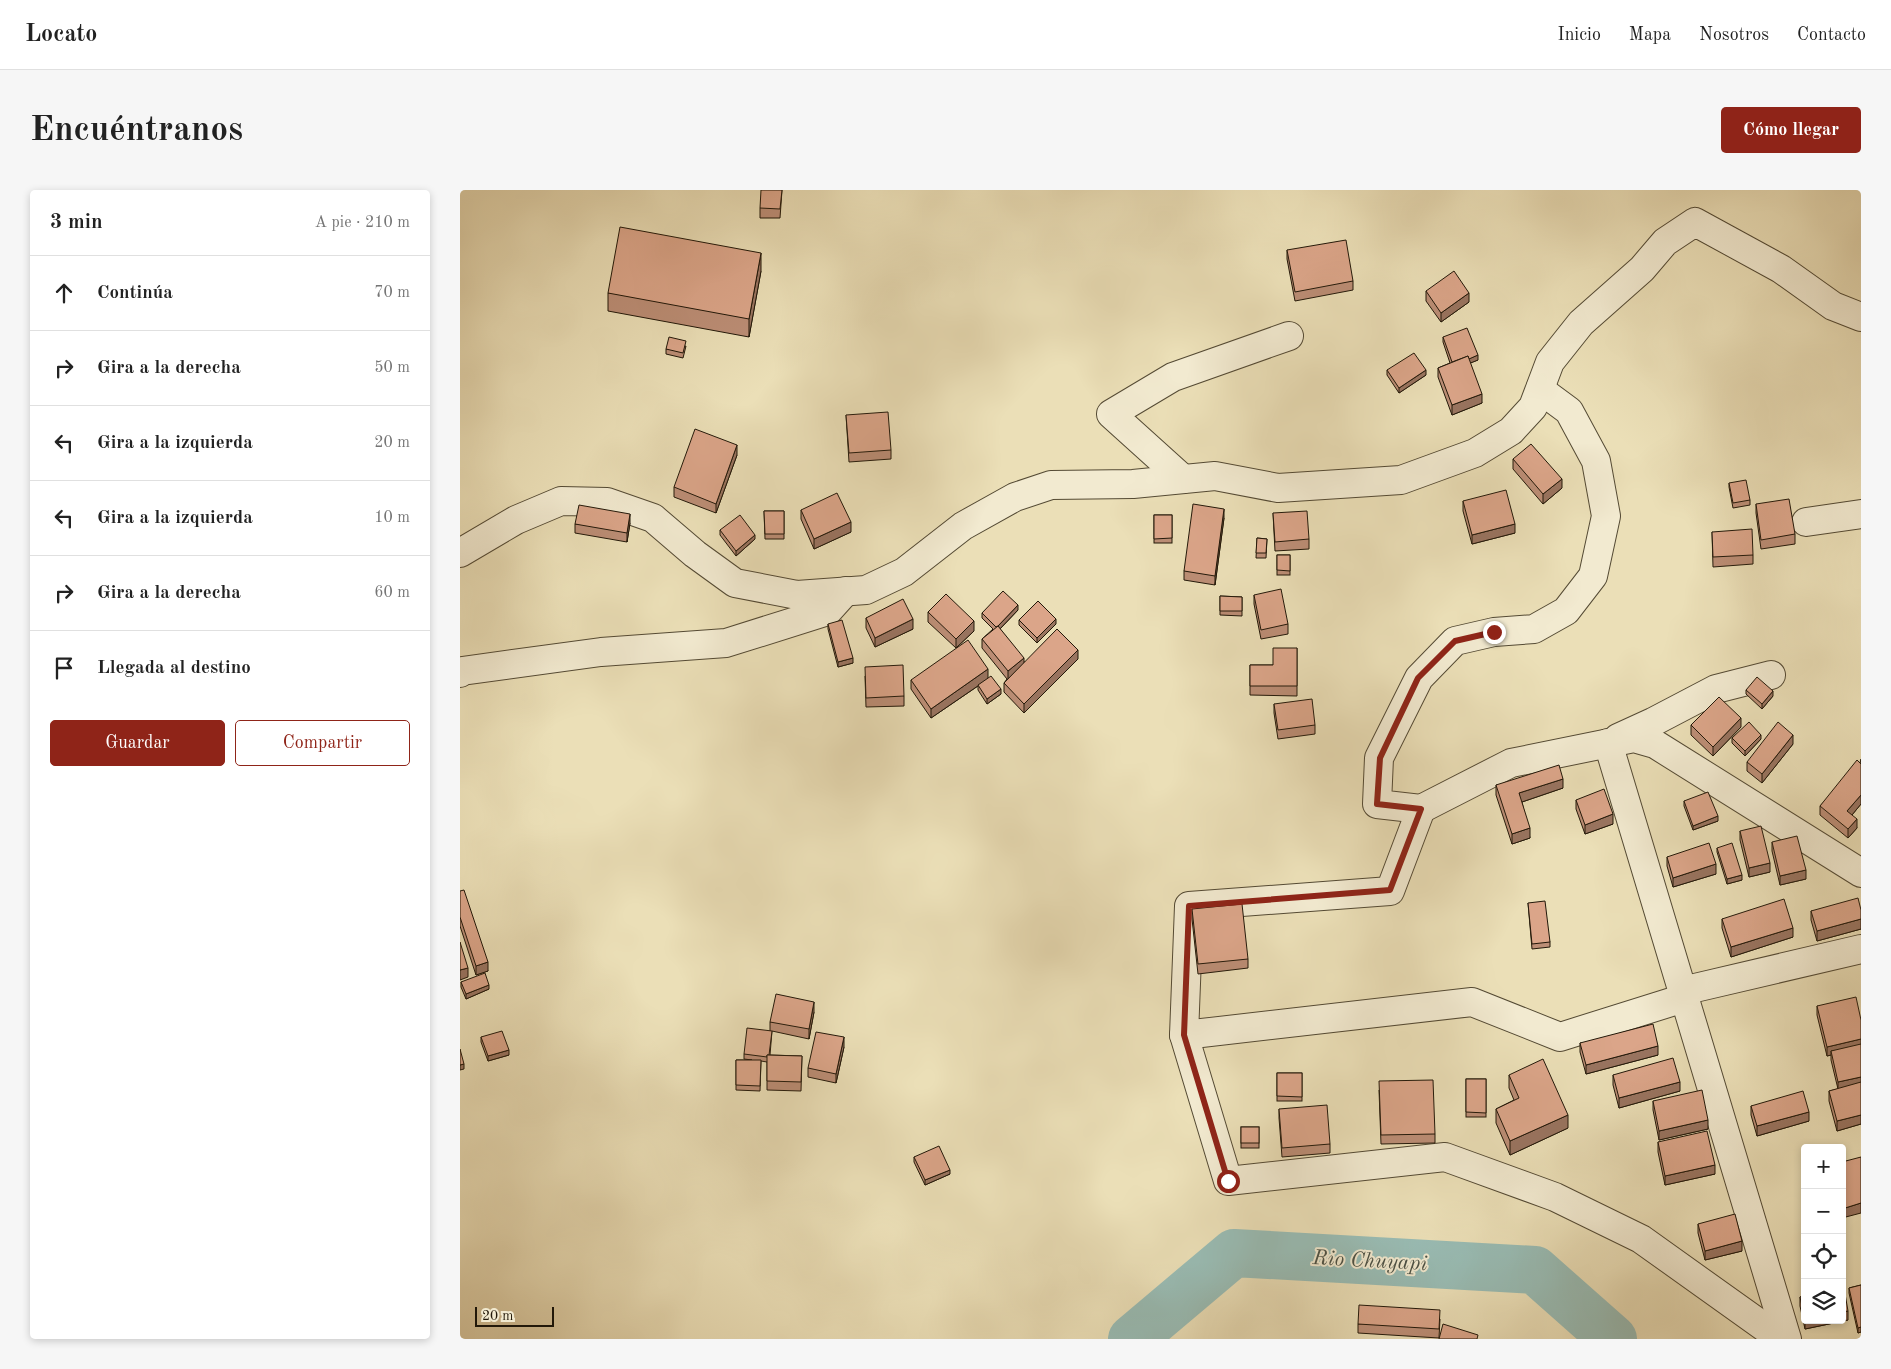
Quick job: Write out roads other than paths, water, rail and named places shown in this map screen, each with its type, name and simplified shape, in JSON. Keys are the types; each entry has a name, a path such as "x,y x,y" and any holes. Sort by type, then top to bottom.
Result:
{"street":[{"path":"460,553 516,520 561,501 607,502 653,518 695,554 735,583 797,594 866,590 904,572 963,526 1015,497 1051,485 1133,484 1215,476 1278,488 1401,480 1475,453 1511,431 1533,406 1550,362 1581,323 1642,269 1665,242 1695,222 1781,269 1833,306 1861,317"},
{"path":"1183,479 1111,414 1173,378 1289,336"},
{"path":"1541,387 1546,394 1569,411 1596,460 1606,516 1593,576 1566,611 1534,629 1494,632 1455,641 1418,678 1380,758 1377,804 1421,809 1512,762 1634,738 1655,744 1861,873"},
{"path":"1806,522 1861,514"},
{"path":"460,673 462,671 600,652 726,643 828,611 846,591"},
{"path":"1608,743 1716,689 1771,675"},
{"path":"1608,743 1787,1339"},
{"path":"1421,809 1390,890 1189,906 1184,1035 1228,1181 1445,1157 1555,1198 1641,1238 1780,1339"},
{"path":"1184,1035 1472,1002 1560,1037 1683,995 1861,948"}],"waterway":[{"name":"Rio Chuyapi","path":"1132,1339 1234,1253 1535,1270 1613,1339"}]}
